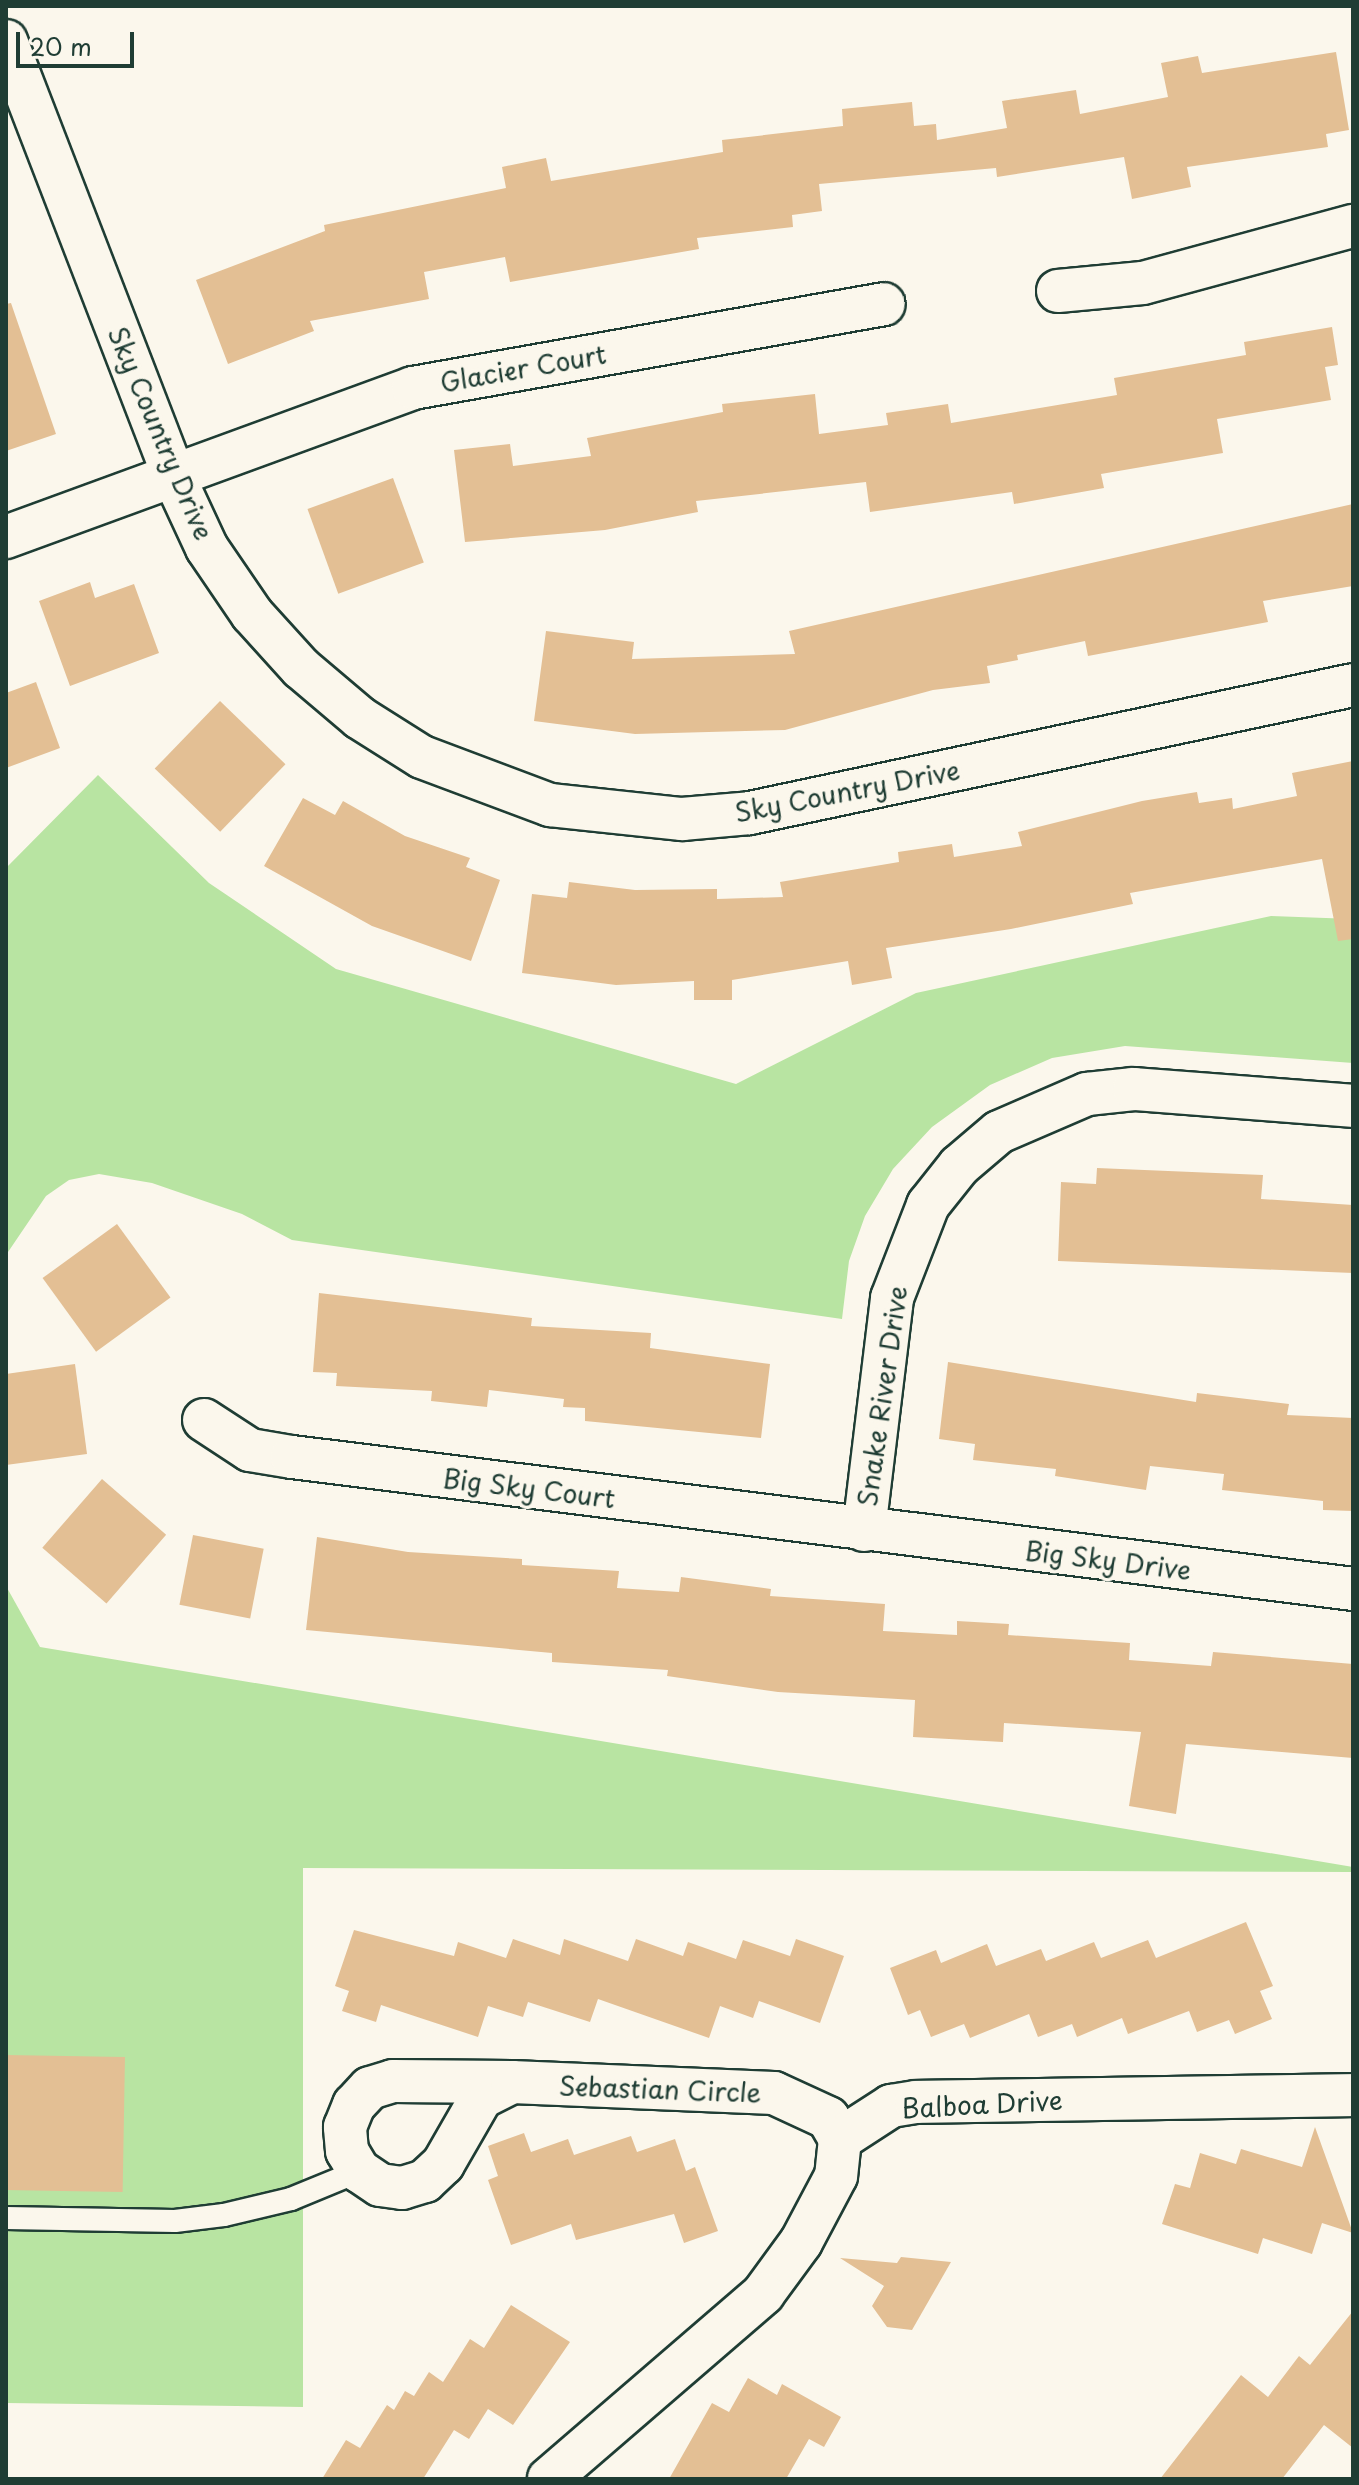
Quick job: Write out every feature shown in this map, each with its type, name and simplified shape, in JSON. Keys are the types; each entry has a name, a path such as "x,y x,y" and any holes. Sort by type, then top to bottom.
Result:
{"street":[{"name":"Sky Country Drive","path":"6,41 174,477 207,548 252,614 301,668 360,718 422,757 550,805 617,816 750,813 1353,685"},
{"path":"1058,291 1143,283 1353,226"},
{"name":"Glacier Court","path":"6,537 413,388 884,304"},
{"name":"Snake River Drive","path":"864,1530 892,1298 928,1205 959,1166 999,1132 1087,1094 1134,1089 1353,1106"},
{"name":"Big Sky Court","path":"204,1420 250,1450 292,1457 864,1530"},
{"name":"Big Sky Drive","path":"864,1530 1353,1589"},
{"name":"Sebastian Circle","path":"359,2171 347,2151 345,2127 354,2105 370,2088 393,2081 512,2082 774,2093 828,2118 840,2139"},
{"path":"359,2171 380,2185 425,2181 443,2164 481,2098 512,2082"},
{"name":"Balboa Drive","path":"840,2139 891,2106 916,2102 1353,2095"},
{"path":"549,2479 763,2294 801,2242 836,2176 840,2139"}],"lane":[{"path":"6,2218 175,2221 224,2215 291,2199 359,2171"}],"green space":[{"path":"98,775 209,883 336,969 736,1084 916,993 1271,916 1353,919 1353,1063 1125,1046 1052,1058 990,1085 932,1127 893,1169 865,1216 849,1261 842,1319 292,1240 242,1214 152,1183 99,1174 69,1180 46,1196 6,1255 6,868"},
{"path":"6,1586 40,1647 1353,1867 1353,1872 303,1868 303,2407 6,2403"}],"building":[{"path":"1336,52 1349,130 1326,134 1328,147 1187,167 1191,187 1132,199 1124,157 997,177 996,168 819,184 822,211 792,215 793,227 697,238 699,249 510,282 505,257 424,272 429,299 310,321 314,331 228,364 196,280 325,231 324,225 506,188 502,167 546,158 551,181 723,152 722,140 843,126 842,109 912,102 914,126 936,124 937,140 1007,128 1002,101 1076,90 1080,114 1168,97 1161,63 1198,56 1202,73"},
{"path":"11,303 56,434 6,451 6,304"},
{"path":"1332,327 1338,365 1325,367 1331,400 1217,419 1223,453 1101,474 1104,488 1014,504 1012,492 870,512 866,482 696,501 698,512 605,530 465,542 454,450 510,444 513,466 591,456 587,438 723,412 722,404 815,394 819,434 888,425 886,413 948,404 951,423 1117,395 1114,378 1246,355 1244,342"},
{"path":"393,478 424,563 338,594 307,509"},
{"path":"1353,504 1353,586 1263,601 1268,622 1088,656 1085,641 1017,655 1018,660 987,666 990,683 933,690 785,730 635,734 534,721 546,631 634,642 632,659 795,654 789,631"},
{"path":"90,582 95,598 134,584 159,653 70,686 39,601"},
{"path":"36,682 60,748 6,768 6,693"},
{"path":"220,701 285,764 220,832 155,769"},
{"path":"1353,761 1353,939 1338,941 1322,859 1130,893 1133,904 1011,929 886,948 892,978 852,985 848,961 732,980 732,1000 694,1000 694,981 616,985 522,973 532,894 567,898 569,882 635,890 717,889 717,899 783,897 780,882 899,862 898,852 952,844 954,857 1022,846 1018,832 1142,801 1197,792 1199,803 1232,798 1233,809 1297,796 1292,773"},
{"path":"303,798 335,815 343,801 405,836 470,858 466,867 500,880 471,961 372,926 264,866"},
{"path":"1097,1168 1263,1175 1261,1199 1353,1205 1353,1273 1058,1261 1061,1182 1096,1184"},
{"path":"117,1224 170,1298 96,1352 43,1278"},
{"path":"319,1293 532,1318 531,1326 651,1333 650,1348 770,1364 761,1438 585,1421 585,1408 563,1407 564,1399 489,1390 487,1407 431,1401 432,1391 336,1386 337,1373 313,1372"},
{"path":"948,1362 1196,1402 1197,1393 1289,1404 1287,1415 1353,1418 1353,1511 1323,1510 1323,1501 1222,1490 1224,1474 1150,1466 1146,1490 1055,1476 1056,1469 973,1460 975,1444 939,1439"},
{"path":"75,1364 87,1454 6,1465 6,1374"},
{"path":"102,1479 166,1535 106,1603 42,1548"},
{"path":"193,1535 264,1549 250,1618 179,1605"},
{"path":"317,1537 408,1552 522,1559 522,1565 619,1571 617,1588 679,1592 681,1577 771,1589 770,1596 885,1604 883,1631 957,1635 957,1621 1009,1624 1008,1635 1130,1643 1129,1660 1211,1666 1213,1652 1353,1664 1353,1758 1186,1744 1176,1814 1129,1806 1141,1732 1004,1723 1003,1742 913,1737 915,1700 778,1692 667,1676 668,1670 552,1662 552,1653 306,1630"},
{"path":"1246,1922 1273,1986 1260,1991 1272,2019 1235,2034 1229,2020 1197,2032 1189,2011 1128,2034 1122,2018 1077,2037 1072,2024 1038,2037 1029,2014 970,2038 964,2024 931,2037 920,2010 908,2015 890,1968 936,1950 941,1963 987,1944 996,1966 1041,1949 1046,1961 1094,1942 1101,1958 1148,1940 1156,1958"},
{"path":"354,1930 454,1956 458,1942 506,1958 513,1939 560,1955 564,1939 628,1961 636,1939 683,1956 688,1942 736,1959 743,1940 790,1956 796,1939 844,1956 820,2023 759,2001 753,2018 720,2006 709,2038 598,1999 590,2022 528,2002 523,2017 488,2006 478,2037 381,2005 376,2022 342,2011 349,1991 335,1986"},
{"path":"6,2055 125,2057 123,2192 6,2190"},
{"path":"1315,2127 1353,2233 1322,2223 1312,2254 1263,2238 1258,2254 1162,2224 1175,2184 1190,2188 1200,2153 1236,2164 1241,2149 1302,2167"},
{"path":"524,2133 531,2152 568,2139 574,2155 631,2136 637,2152 675,2139 686,2171 695,2167 718,2231 684,2243 674,2214 576,2240 571,2224 511,2245 488,2180 498,2176 488,2146"},
{"path":"901,2257 951,2262 912,2330 887,2327 872,2306 884,2286 840,2258 897,2263"},
{"path":"511,2305 570,2342 513,2425 488,2409 469,2439 454,2430 423,2479 322,2479 346,2440 360,2448 387,2405 394,2410 405,2391 414,2396 429,2372 443,2382 470,2339 484,2348"},
{"path":"1353,2311 1353,2448 1324,2425 1282,2479 1160,2479 1241,2375 1268,2397 1299,2356 1310,2365"},
{"path":"748,2378 777,2395 782,2384 841,2417 824,2447 809,2439 786,2479 669,2479 712,2403 729,2412"}]}
